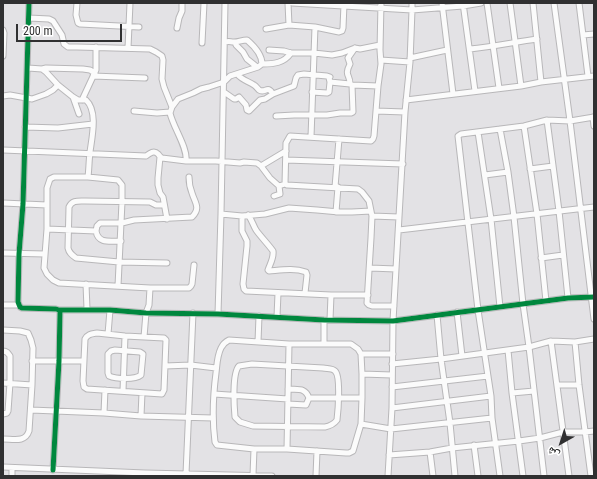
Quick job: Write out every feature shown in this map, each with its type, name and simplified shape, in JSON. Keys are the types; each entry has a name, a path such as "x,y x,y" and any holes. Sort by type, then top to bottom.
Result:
{"street":[{"path":"18,305 30,3"},
{"path":"77,3 76,15 78,23 80,24 139,27"},
{"path":"128,48 130,3"},
{"path":"177,28 182,11 182,3"},
{"path":"202,43 204,3"},
{"path":"218,314 225,3"},
{"path":"288,3 289,25"},
{"path":"292,3 381,5 412,10 481,3"},
{"path":"388,476 388,455 392,408 393,321 405,112 410,60 412,3"},
{"path":"487,3 498,88"},
{"path":"510,3 521,86"},
{"path":"532,3 541,82"},
{"path":"554,3 593,297 594,319"},
{"path":"579,3 588,76"},
{"path":"463,4 475,91"},
{"path":"266,29 289,25 315,27 339,32 342,31 343,28 344,5"},
{"path":"285,184 286,143 290,136 371,141 373,139 381,64 381,5"},
{"path":"442,6 453,94"},
{"path":"29,18 49,19 53,21 62,35 64,44 68,47 150,50 162,56 162,79 171,109 171,117 185,149 186,161"},
{"path":"310,137 315,27"},
{"path":"3,30 3,56"},
{"path":"583,35 594,34"},
{"path":"470,49 537,39"},
{"path":"225,42 247,40 259,52 262,64"},
{"path":"235,42 247,59 257,67"},
{"path":"269,50 332,55 355,48 380,45"},
{"path":"82,100 96,67 96,47"},
{"path":"276,116 294,114 327,115 353,112 351,84 347,75 347,70 350,64 348,58 355,48"},
{"path":"381,60 410,60 447,50"},
{"path":"134,111 157,113 171,109 178,99 183,96 224,82 230,76 262,64 282,62 292,53"},
{"path":"28,68 83,69 90,70 94,74 146,78"},
{"path":"42,69 73,97 78,100 86,100 90,104 93,124 88,177"},
{"path":"236,74 261,91 268,88 273,94"},
{"path":"224,92 235,99 239,98 246,105 247,110 249,110 260,100 294,86 298,75 304,74 330,77 329,92 327,94 312,92"},
{"path":"406,100 594,76"},
{"path":"330,82 378,86"},
{"path":"3,96 10,95 35,98 51,91 58,85"},
{"path":"73,97 79,114"},
{"path":"376,111 405,112"},
{"path":"500,476 492,418 491,396 478,310 458,136 461,134 500,128 524,126 547,120 570,121 593,117 594,126"},
{"path":"547,120 559,211 568,298"},
{"path":"25,127 58,128 93,124"},
{"path":"524,126 537,214 546,301"},
{"path":"500,128 514,217 544,476"},
{"path":"478,132 491,219 500,307"},
{"path":"336,212 339,139"},
{"path":"3,150 146,156 154,152 162,158 186,161 207,160 240,163 255,162 261,166 270,178 279,186 280,194 274,196"},
{"path":"261,166 286,151"},
{"path":"160,157 158,185 160,193 163,197 167,218"},
{"path":"286,160 403,164"},
{"path":"530,169 553,166"},
{"path":"484,175 508,172"},
{"path":"118,286 122,223 122,185 118,180 88,177 54,177 50,179 47,188 47,229 44,268 53,280 59,283 150,288 189,288 193,280 194,265"},
{"path":"121,241 100,240 96,231 97,226 100,223 122,223 134,220 192,217 196,212 197,206 192,194 189,177"},
{"path":"279,186 285,184 360,190 369,202 371,213 370,268 367,303 369,305 394,306"},
{"path":"164,205 156,205 150,202 73,202 69,207 69,251 71,255 76,258 119,262 167,263"},
{"path":"3,203 47,205"},
{"path":"399,230 594,207"},
{"path":"221,214 264,214 289,208 371,213 400,217"},
{"path":"245,215 242,231 247,241 243,284 244,289 249,291 278,293 368,295"},
{"path":"245,215 252,222 254,228 273,251 272,260 268,270 306,272 305,294"},
{"path":"47,229 96,231"},
{"path":"3,253 45,254"},
{"path":"541,258 563,255"},
{"path":"370,268 396,269"},
{"path":"86,284 87,309"},
{"path":"144,337 150,288"},
{"path":"277,317 278,293"},
{"path":"324,344 331,295"},
{"path":"3,305 18,305 22,308 59,310 87,309 146,313 193,313 327,320 393,321 568,298 593,297"},
{"path":"53,470 59,361 59,310"},
{"path":"108,334 110,310"},
{"path":"457,312 462,356"},
{"path":"186,474 193,313"},
{"path":"437,315 455,476"},
{"path":"258,342 259,316"},
{"path":"3,330 28,333 32,348 32,385 29,431 26,438 22,440 3,439"},
{"path":"97,333 108,334 164,338 166,340 164,390 162,394 87,389 84,387 83,381 86,336 97,333"},
{"path":"122,391 125,336"},
{"path":"392,364 530,347 551,341 574,342 594,339"},
{"path":"230,340 258,342 289,344 352,344 358,349 361,354 362,398 360,424 353,451 349,453 287,449 254,449 217,445 215,442 213,418 216,368 220,349 225,342 230,340"},
{"path":"551,341 569,476"},
{"path":"574,342 591,476"},
{"path":"287,449 289,344"},
{"path":"115,350 140,352 143,354 141,375 138,378 123,378 109,376 108,354 115,350"},
{"path":"508,350 523,476"},
{"path":"3,351 9,353 10,356 8,412 3,414"},
{"path":"361,354 393,354"},
{"path":"32,361 84,361"},
{"path":"252,364 289,367 323,368 334,370 338,374 339,399 337,420 333,424 326,427 253,426 240,422 235,417 234,395 236,370 239,366 252,364"},
{"path":"165,366 191,365 216,368"},
{"path":"362,374 392,375"},
{"path":"392,388 488,376"},
{"path":"3,383 32,385"},
{"path":"557,385 579,385"},
{"path":"214,394 234,395 306,405 309,398 304,390 288,389"},
{"path":"104,413 105,390"},
{"path":"512,393 534,391"},
{"path":"141,416 142,393"},
{"path":"392,408 491,396"},
{"path":"309,398 362,398"},
{"path":"31,410 213,418"},
{"path":"360,424 391,430 492,418"},
{"path":"388,455 430,452 474,445 519,441 540,438 563,432 594,431"},
{"path":"474,445 478,476"},
{"path":"253,475 254,449"},
{"path":"316,476 317,451"},
{"path":"430,452 433,476"},
{"path":"3,467 78,473 272,476"},
{"path":"12,468 12,476"}],"cycle path":[{"path":"29,3 23,204 19,254 18,302 22,308 56,309 60,312 53,470"},
{"path":"59,310 110,310 146,313 218,314 324,320 393,321 568,298 594,297"}]}
